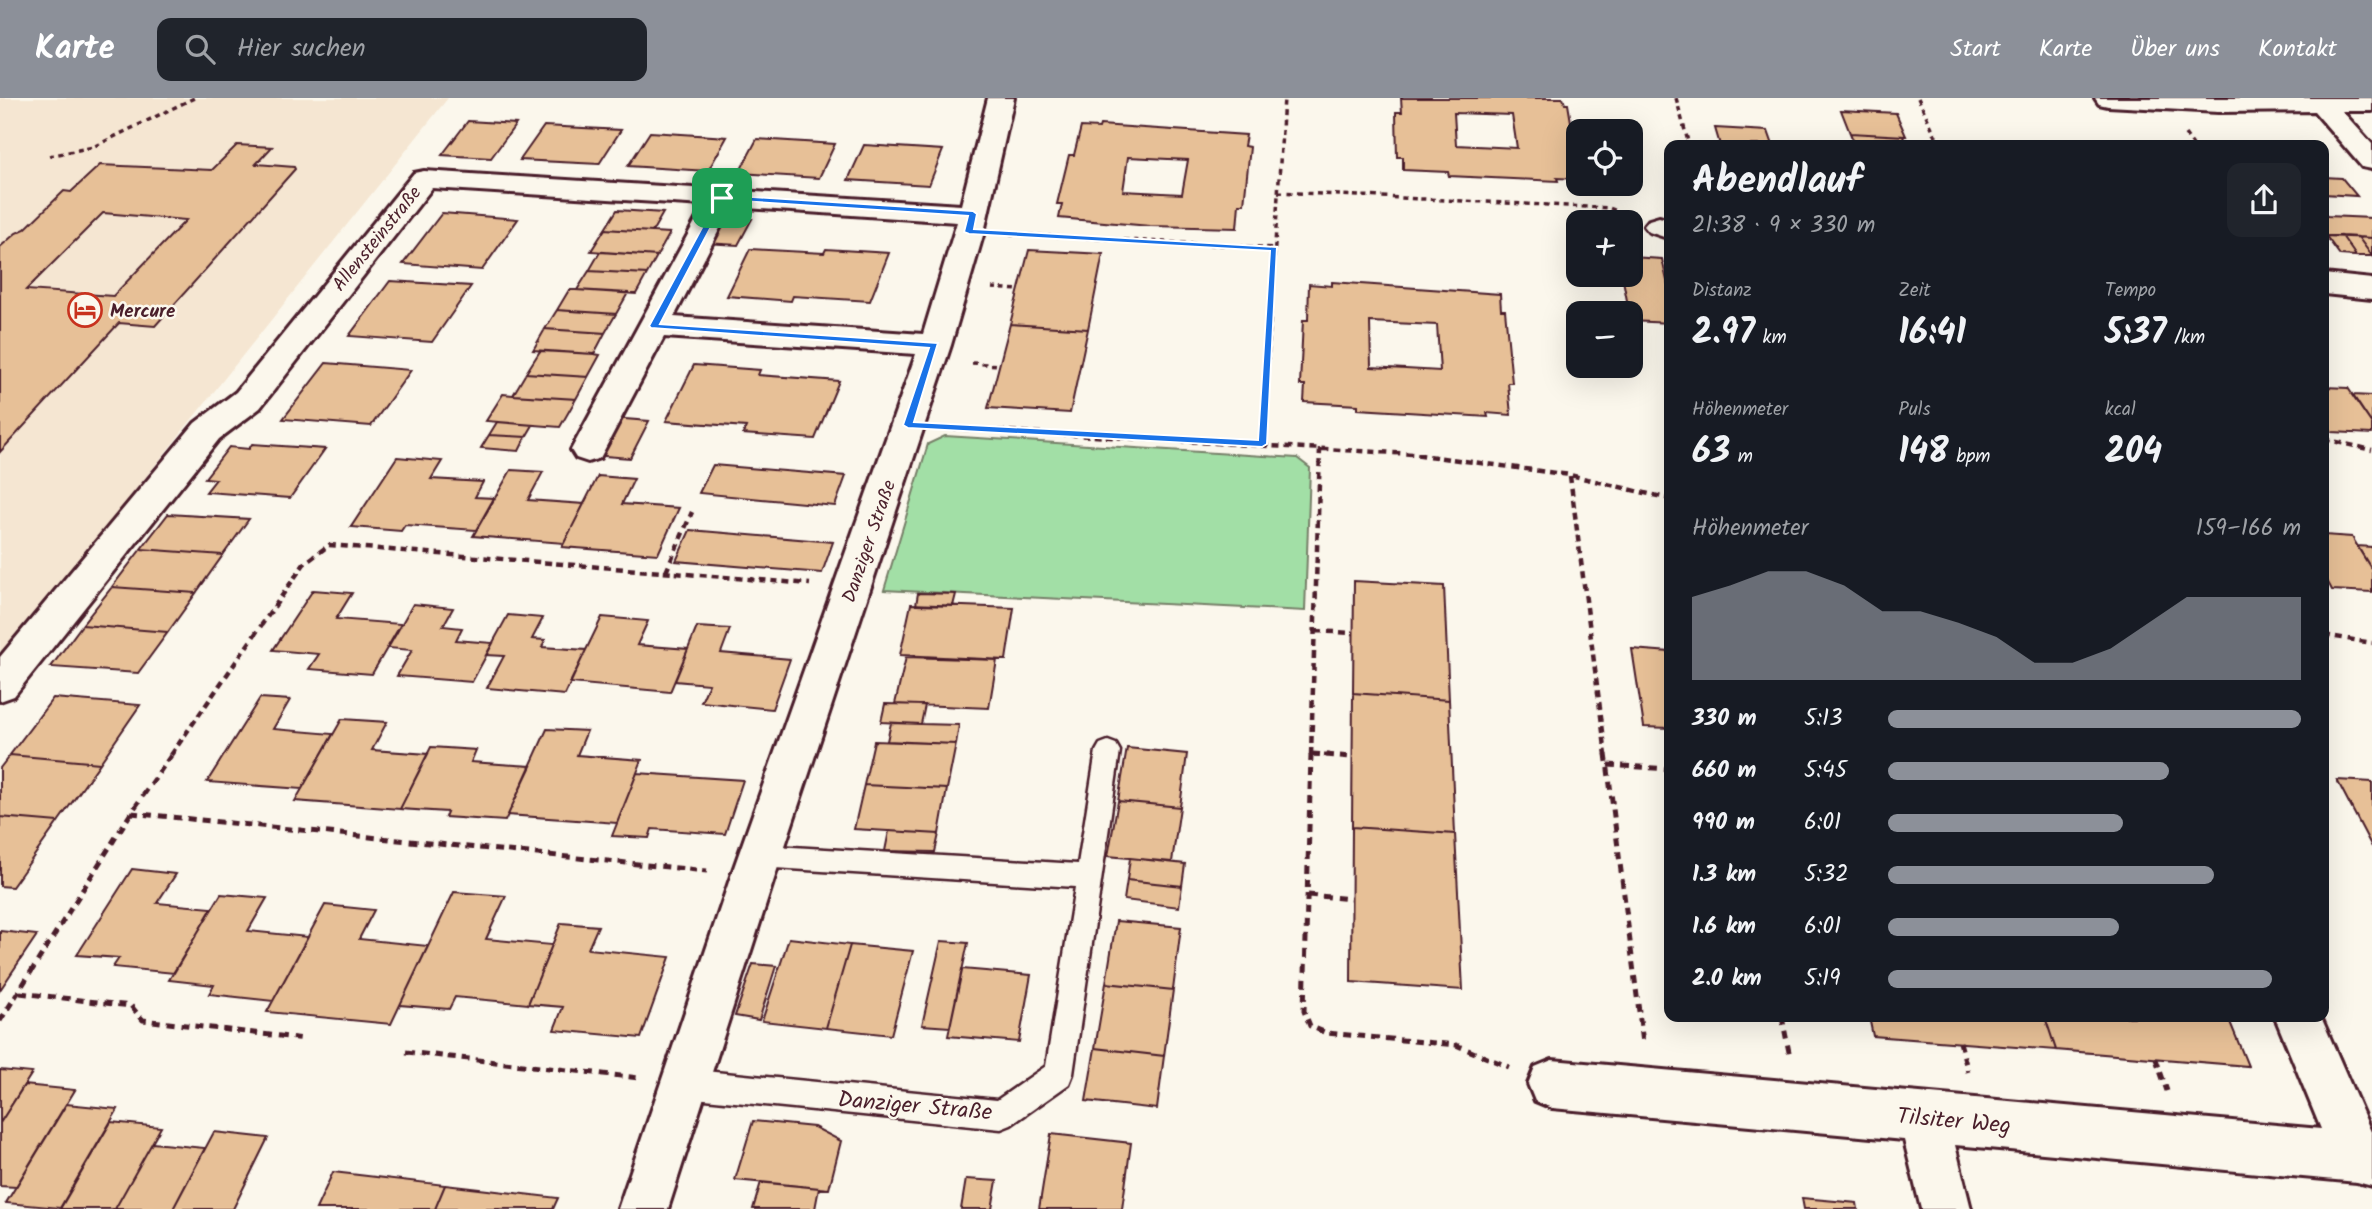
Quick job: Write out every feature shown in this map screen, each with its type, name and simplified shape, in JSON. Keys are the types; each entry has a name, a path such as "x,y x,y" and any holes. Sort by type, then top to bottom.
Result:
{"street":[{"name":"Danziger Straße","path":"643,1209 756,866 935,345 971,223 1001,98"},
{"path":"2108,98 2218,104 2322,100 2347,105 2372,103"},
{"path":"2322,100 2372,161"},
{"name":"Allensteinstraße","path":"0,685 207,431 248,400 424,179 722,198 971,223"},
{"path":"588,450 722,198"},
{"path":"2329,285 2372,289"},
{"path":"654,326 935,345"},
{"name":"Tilsiter Weg","path":"2300,1022 2364,1159"},
{"name":"Tilsiter Weg","path":"1552,1084 2364,1159"},
{"path":"1923,1117 1947,1209"}],"lane":[{"name":"Danziger Straße","path":"685,1083 1001,1115 1059,1074 1108,751"},
{"path":"756,866 1089,876"}],"path":[{"path":"49,156 93,147 194,98"},
{"path":"1262,444 1284,98"},
{"path":"1676,98 1688,140"},
{"path":"1918,98 1938,140"},
{"path":"1278,192 1609,208 1664,228"},
{"path":"971,223 1274,248"},
{"path":"908,425 1413,454 1570,475 1664,498"},
{"path":"2329,440 2372,450"},
{"path":"1320,448 1304,1011 1310,1026 1326,1033 1456,1045 1552,1084"},
{"path":"1570,475 1650,1093"},
{"path":"666,572 692,512"},
{"path":"0,1021 131,813 304,564 329,545 852,588"},
{"path":"1316,631 1353,633"},
{"path":"2329,636 2372,643"},
{"path":"1312,754 1352,757"},
{"path":"1608,765 1664,769"},
{"path":"131,813 756,866"},
{"path":"1308,895 1351,898"},
{"path":"20,993 131,1006 143,1020 305,1039"},
{"path":"406,1052 685,1083"}],"shaded area":[{"path":"0,98 448,98 0,660"}],"green space":[{"path":"945,436 1297,458 1310,468 1305,611 884,590 928,444"}],"building":[{"path":"1401,98 1563,98 1565,104 1568,104 1571,119 1566,119 1566,178 1557,178 1558,181 1449,176 1448,172 1403,170 1403,157 1397,157 1396,112 1402,112","holes":["1454,113 1512,115 1517,148 1456,145"]},
{"path":"1841,110 1896,113 1906,136 1850,133"},
{"path":"468,121 516,124 491,158 442,155"},
{"path":"1100,125 1246,135 1244,146 1250,147 1244,204 1239,204 1237,228 1150,226 1059,218 1062,204 1057,204 1069,155 1074,155 1081,127 1099,128","holes":["1128,157 1188,160 1182,194 1123,191"]},
{"path":"544,126 621,130 599,164 520,160"},
{"path":"1715,128 1768,131 1771,140 1719,140"},
{"path":"650,132 727,137 708,171 628,166"},
{"path":"1850,133 1903,136 1905,140 1853,140"},
{"path":"757,139 835,144 819,178 739,173"},
{"name":"Mercure","path":"237,145 272,147 256,164 295,169 155,326 119,323 0,452 0,247 25,229 64,191 71,192 100,165 212,170","holes":["103,213 186,220 113,296 26,290"]},
{"path":"864,145 943,150 929,185 848,180"},
{"path":"2329,177 2342,178 2357,196 2329,194"},
{"path":"617,210 663,213 652,232 605,229"},
{"path":"442,213 518,219 482,270 403,264"},
{"path":"2329,216 2372,218 2372,238 2329,236"},
{"path":"720,217 752,219 738,245 706,243"},
{"path":"605,229 670,233 657,256 591,251"},
{"path":"2329,236 2342,236 2356,256 2340,255"},
{"path":"2342,236 2358,237 2372,256 2356,256"},
{"path":"2358,237 2372,238 2372,256"},
{"path":"750,249 824,253 826,249 889,253 870,301 793,296 791,301 727,296"},
{"path":"1029,250 1103,254 1088,329 1010,324"},
{"path":"600,252 657,256 647,274 589,271"},
{"path":"1643,258 1662,259 1664,323 1643,322 1643,301 1627,301 1624,287 1643,287"},
{"path":"589,271 647,274 636,294 577,290"},
{"path":"390,281 471,286 432,342 349,336"},
{"path":"1332,282 1500,294 1501,310 1505,310 1512,383 1508,383 1511,415 1487,413 1488,417 1358,409 1358,405 1304,402 1305,385 1300,385 1303,320 1308,320 1309,284 1332,286","holes":["1370,322 1437,325 1440,371 1371,367"]},
{"path":"569,290 628,293 616,314 557,310"},
{"path":"557,310 616,314 605,333 545,329"},
{"path":"1010,324 1088,329 1070,413 988,408"},
{"path":"545,329 605,333 594,354 533,350"},
{"path":"540,351 600,355 588,377 526,373"},
{"path":"326,363 411,370 371,426 283,419"},
{"path":"694,365 760,370 758,375 839,381 815,439 743,434 746,427 666,421"},
{"path":"526,373 588,377 576,399 513,395"},
{"path":"2329,387 2348,388 2372,424 2372,434 2332,432 2329,427"},
{"path":"503,394 576,399 560,427 486,421"},
{"path":"2352,395 2372,396 2372,424"},
{"path":"612,418 649,421 630,458 592,455"},
{"path":"497,422 533,425 526,437 489,435"},
{"path":"489,435 526,437 519,451 481,448"},
{"path":"252,444 325,449 290,498 206,492 216,479 205,478 229,447 249,449"},
{"path":"397,457 442,461 431,479 483,482 475,497 494,498 476,530 405,525 401,531 351,527"},
{"path":"713,465 846,476 835,506 699,493"},
{"path":"511,470 543,472 528,500 584,504 564,543 473,536"},
{"path":"598,476 634,479 622,504 679,508 658,554 562,547"},
{"path":"168,514 249,519 223,555 141,549"},
{"path":"690,530 833,542 822,573 676,561"},
{"path":"2329,535 2352,537 2372,570 2372,592 2332,590 2329,584"},
{"path":"2357,546 2372,547 2372,570"},
{"path":"141,549 223,555 196,593 112,587"},
{"path":"1354,581 1444,586 1449,700 1353,693"},
{"path":"112,587 196,593 168,632 82,625"},
{"path":"313,590 352,593 336,619 401,624 372,674 309,669 319,654 273,650"},
{"path":"918,593 956,594 953,606 916,605"},
{"path":"413,604 453,608 443,626 462,628 456,640 493,643 472,682 397,676 412,650 388,648"},
{"path":"911,604 1014,608 1006,660 900,655"},
{"path":"508,615 543,618 532,639 545,640 542,647 586,650 565,695 487,688 504,656 486,655"},
{"path":"602,617 648,621 637,645 688,649 670,692 570,683"},
{"path":"82,625 168,632 138,673 51,667"},
{"path":"697,627 730,629 721,653 790,659 772,709 701,702 709,684 675,681"},
{"path":"1632,649 1664,652 1664,728 1644,727"},
{"path":"906,657 997,660 989,708 895,704"},
{"path":"1353,693 1449,700 1455,834 1352,827"},
{"path":"53,698 140,705 100,763 10,755"},
{"path":"260,698 290,700 273,729 333,734 302,789 207,782"},
{"path":"885,704 925,705 921,724 881,722"},
{"path":"342,719 387,722 372,750 428,754 400,809 295,801"},
{"path":"891,723 959,725 956,744 887,741"},
{"path":"547,729 587,731 577,755 642,760 617,823 508,815"},
{"path":"874,741 956,744 947,789 864,785"},
{"path":"431,747 476,750 471,762 531,766 505,821 445,817 447,812 400,809"},
{"path":"1127,748 1187,754 1180,807 1118,801"},
{"path":"10,755 100,763 58,822 0,817 0,768"},
{"path":"637,773 743,780 725,834 652,829 649,838 612,836"},
{"path":"2337,780 2372,782 2372,847"},
{"path":"864,785 947,789 939,834 854,829"},
{"path":"1118,801 1180,807 1172,862 1108,856"},
{"path":"0,817 58,822 12,887 0,886"},
{"path":"1352,827 1455,834 1463,990 1351,982"},
{"path":"889,831 939,834 935,852 885,851"},
{"path":"1130,858 1185,864 1182,886 1127,880"},
{"path":"132,869 176,874 157,903 212,908 174,973 113,967 119,958 77,955"},
{"path":"1127,880 1182,886 1179,907 1124,900"},
{"path":"454,892 506,896 486,939 552,945 528,1004 455,997 449,1009 400,1005"},
{"path":"221,894 267,898 248,931 308,937 273,1001 209,994 214,985 169,980"},
{"path":"325,905 374,910 359,939 428,946 391,1024 267,1012"},
{"path":"1116,921 1181,927 1173,990 1106,983"},
{"path":"561,923 598,926 588,949 670,957 641,1038 554,1030 563,1007 528,1004"},
{"path":"0,931 37,935 0,990"},
{"path":"789,938 850,945 826,1028 762,1021"},
{"path":"941,941 968,943 950,1027 922,1025"},
{"path":"850,945 913,951 891,1035 826,1028"},
{"path":"753,964 776,966 759,1020 735,1016"},
{"path":"962,969 1031,975 1019,1042 948,1036"},
{"path":"1106,983 1173,990 1164,1056 1095,1048"},
{"path":"1870,1022 2047,1022 2056,1050 1873,1036"},
{"path":"2047,1022 2230,1022 2248,1066 2056,1050"},
{"path":"1095,1048 1164,1056 1157,1109 1086,1101"},
{"path":"0,1070 32,1073 0,1123"},
{"path":"24,1085 75,1090 16,1187 0,1186 0,1123"},
{"path":"66,1104 118,1109 60,1208 6,1203"},
{"path":"753,1121 814,1127 841,1141 829,1189 735,1180"},
{"path":"111,1122 161,1127 115,1209 60,1209"},
{"path":"214,1132 268,1138 233,1209 173,1209"},
{"path":"1051,1134 1131,1143 1122,1209 1039,1209"},
{"path":"152,1143 205,1148 173,1209 115,1209"},
{"path":"333,1172 445,1185 435,1209 316,1209"},
{"path":"966,1179 997,1181 992,1209 961,1209"},
{"path":"761,1182 819,1188 815,1209 753,1209"},
{"path":"445,1185 558,1198 553,1209 435,1209"},
{"path":"1802,1198 1857,1203 1858,1209 1804,1209"}],"place":[{"name":"Mercure","path":"85,310"}],"route":[{"path":"722,198 973,214 969,232 1274,248 1262,444 908,425 935,345 654,326 722,198"}]}
